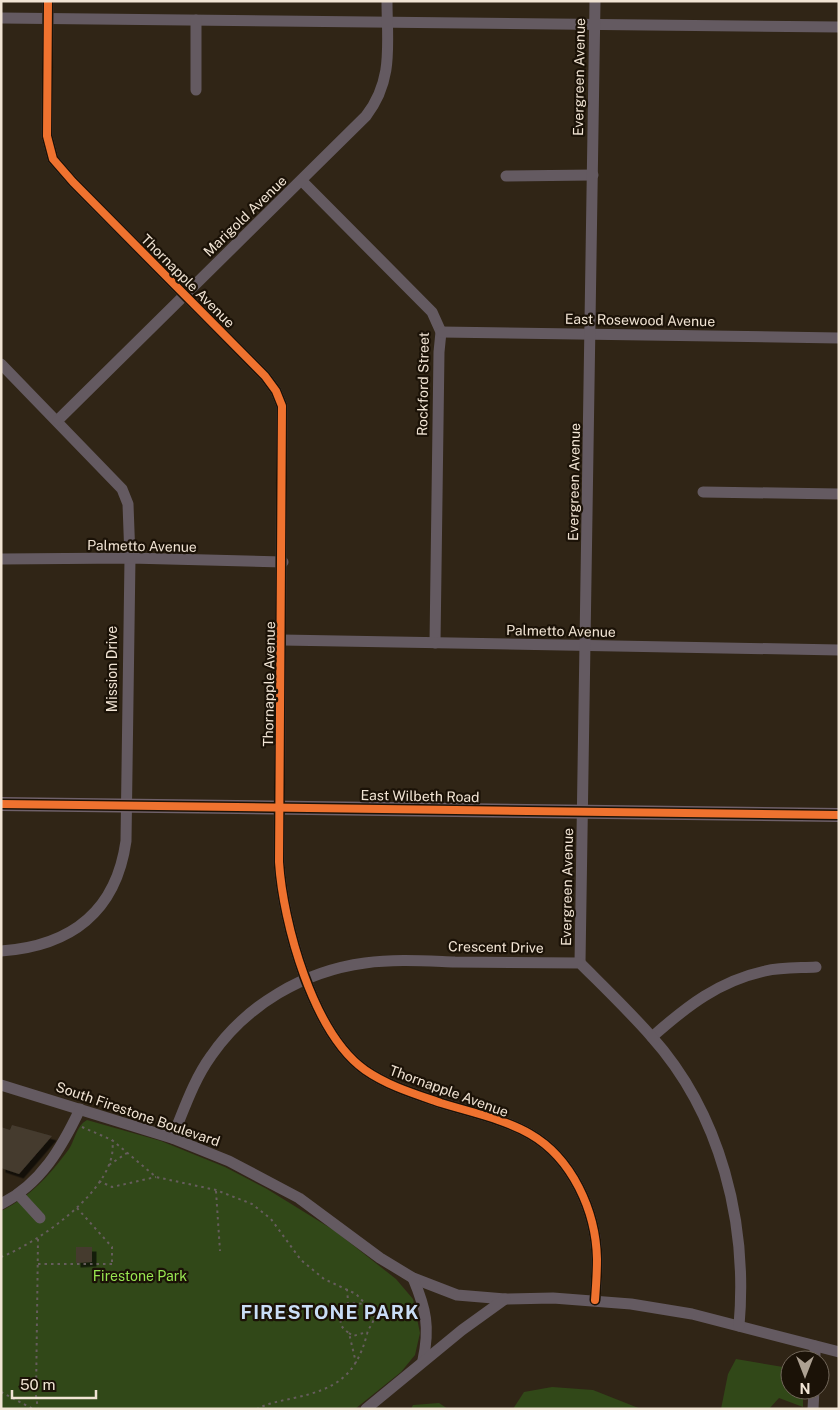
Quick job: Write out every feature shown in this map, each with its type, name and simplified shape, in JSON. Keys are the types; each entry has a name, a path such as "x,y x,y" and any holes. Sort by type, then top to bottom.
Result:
{"main road":[{"name":"East Wilbeth Road","path":"1,804 280,806 839,815"}],"street":[{"name":"Thornapple Avenue","path":"48,1 47,136 54,159 73,182 265,376 280,399 283,422 280,879 286,916 306,977 330,1031 349,1056 365,1070 399,1088 520,1129 548,1145 564,1162 584,1198 595,1241 597,1258 595,1300"},
{"name":"Marigold Avenue","path":"58,420 366,116 380,94 388,63 387,1"},
{"name":"Evergreen Avenue","path":"580,963 587,646 595,1"},
{"path":"1,18 839,27"},
{"path":"196,20 196,90"},
{"path":"506,176 593,176"},
{"name":"Rockford Street","path":"302,181 432,312 441,332 438,372 435,643"},
{"name":"East Rosewood Avenue","path":"441,332 839,338"},
{"name":"Mission Drive","path":"1,364 58,420 122,489 128,504 130,558 126,841 123,864 117,880 102,906 90,918 56,939 40,945 1,951"},
{"path":"703,492 839,494"},
{"name":"Palmetto Avenue","path":"1,559 130,558 283,562"},
{"name":"Palmetto Avenue","path":"282,640 839,650"},
{"name":"Crescent Drive","path":"172,1138 196,1080 222,1041 248,1015 275,995 306,977 348,965 392,960 580,963"},
{"path":"580,963 652,1037 676,1068 694,1099 723,1164 734,1208 740,1251 739,1326"},
{"path":"652,1037 687,1006 722,985 765,971 816,967"},
{"name":"South Firestone Boulevard","path":"1,1085 172,1138 230,1161 299,1198 380,1258 412,1278 457,1295 505,1299 536,1297 595,1300 692,1314 839,1352"},
{"path":"1,1204 18,1194 36,1178 54,1157 80,1109"},
{"path":"18,1194 40,1218"},
{"path":"412,1278 428,1320 428,1339 423,1360"},
{"path":"366,1409 423,1360 505,1299"}],"path":[{"path":"73,1124 112,1140 156,1177"},
{"path":"107,1168 112,1154 112,1140"},
{"path":"1,1257 38,1239 77,1208 114,1160 127,1153"},
{"path":"98,1181 112,1187 156,1177 216,1190 252,1204 265,1213 301,1260 324,1279 356,1294 366,1304 374,1313 372,1328 367,1332 353,1336 343,1329 340,1322 341,1315 347,1306 352,1303 366,1304"},
{"path":"216,1190 220,1251"},
{"path":"38,1264 114,1264 112,1247 77,1208"},
{"path":"38,1239 38,1409"},
{"path":"347,1289 347,1306"},
{"path":"257,1409 271,1403 324,1390 341,1382 362,1352 367,1332"},
{"path":"349,1334 356,1363"},
{"path":"1,1392 33,1409"}],"green space":[{"name":"Firestone Park","path":"87,1120 161,1141 225,1167 267,1189 335,1231 396,1279 413,1299 420,1333 415,1355 401,1372 355,1409 1,1409 1,1211 21,1199 47,1177 69,1149 78,1129"},
{"path":"736,1359 780,1366 780,1398 769,1409 721,1409 728,1374"},
{"path":"552,1387 593,1390 641,1409 513,1409 524,1392"},
{"path":"784,1400 803,1400 803,1407"},
{"path":"439,1403 448,1409 411,1409 413,1405"}],"building":[{"path":"12,1125 52,1136 19,1174 1,1168 1,1127 10,1130"},
{"path":"76,1247 92,1247 92,1262 76,1263"}],"cycle path":[{"path":"48,1 47,136 53,159 73,182 265,376 276,391 282,406 279,862 287,915 294,945 316,1004 330,1030 347,1053 374,1076 412,1093 498,1120 520,1129 545,1144 558,1157 579,1187 592,1223 597,1259 595,1300"},
{"path":"1,804 839,815"}],"district":[{"name":"FIRESTONE PARK","path":"330,1312"}]}
